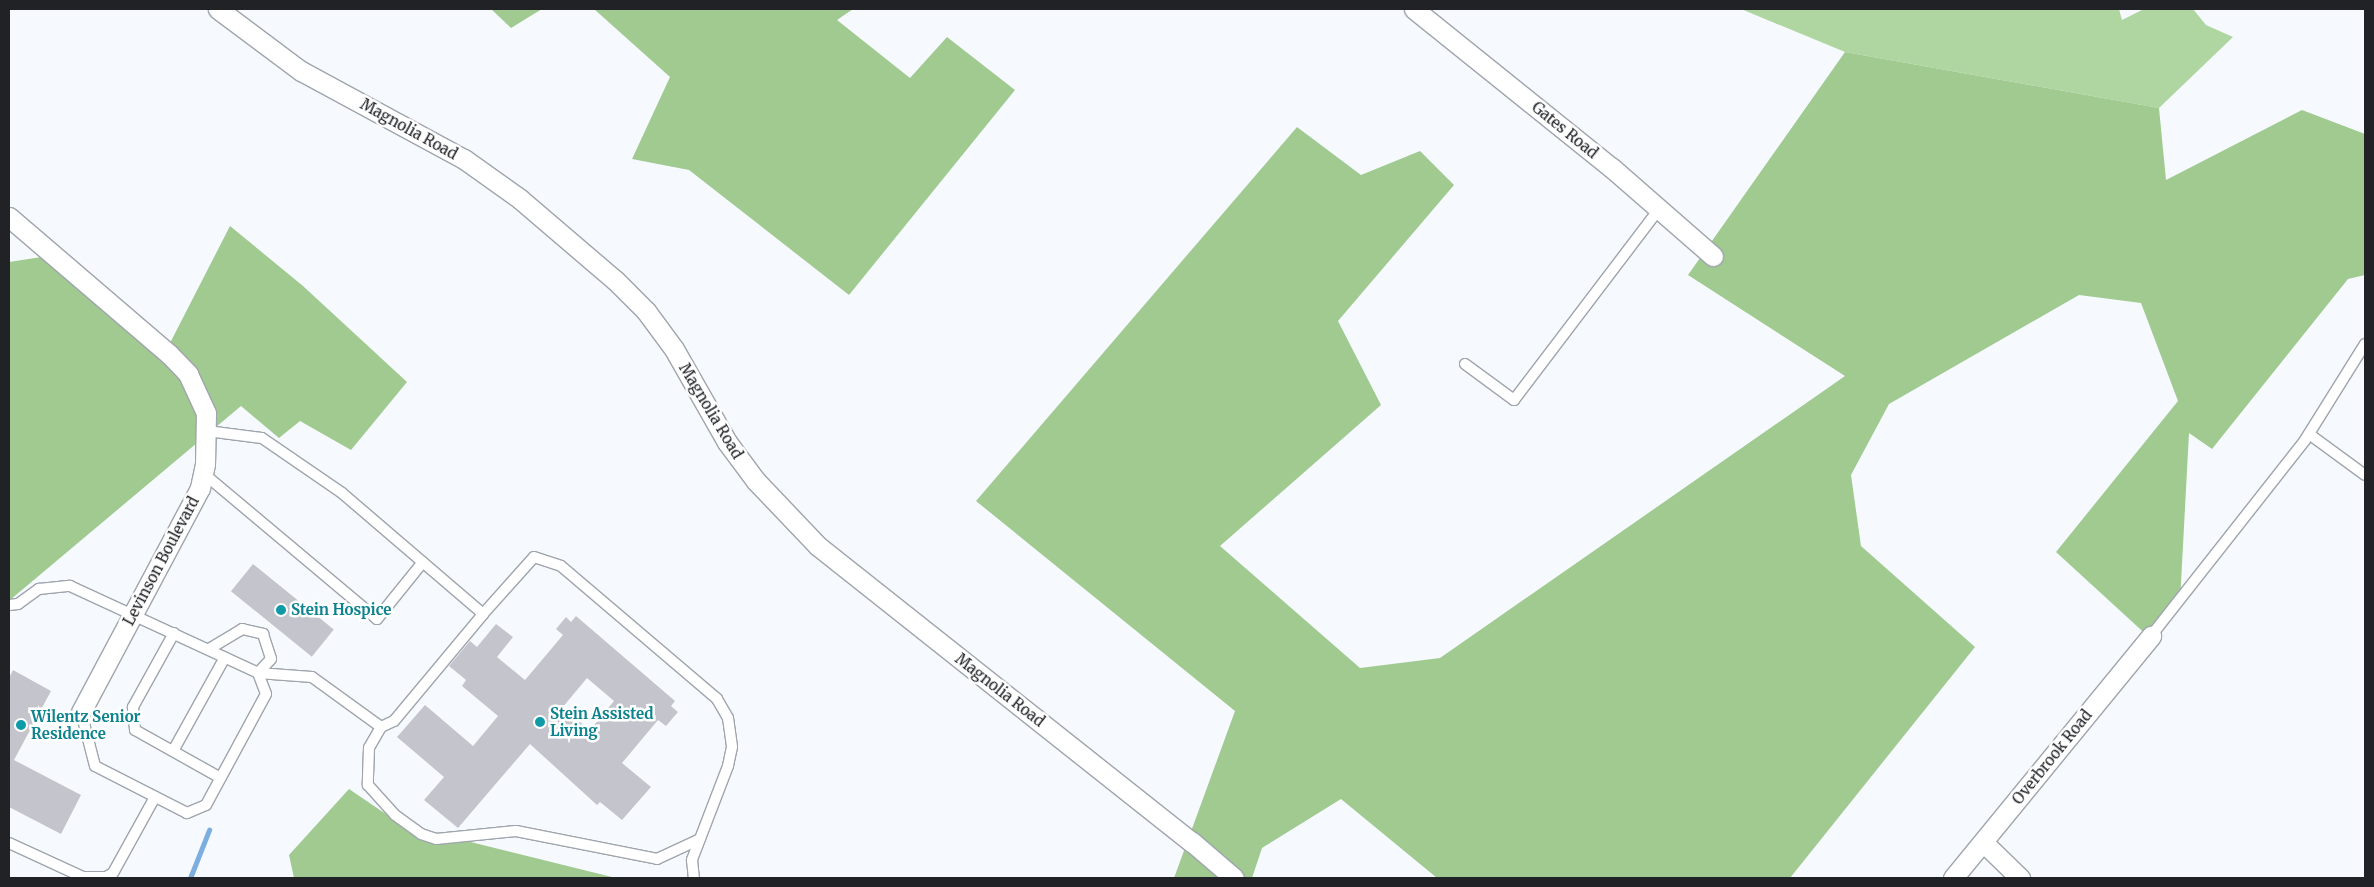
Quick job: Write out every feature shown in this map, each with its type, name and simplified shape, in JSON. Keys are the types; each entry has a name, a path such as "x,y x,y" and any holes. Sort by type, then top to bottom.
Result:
{"street":[{"name":"Magnolia Road","path":"218,9 301,71 456,154 520,199 646,311 674,349 727,442 756,481 818,546 1192,842 1234,878"},
{"name":"Gates Road","path":"1414,9 1612,168 1713,256"},
{"name":"Levinson Boulevard","path":"9,217 188,374 202,399 207,431 200,488 172,546 133,614 81,712"},
{"name":"Overbrook Road","path":"1953,878 2150,636"},
{"path":"1983,842 2020,878"}],"lane":[{"path":"1466,364 1514,400 1658,210"},
{"path":"2150,636 2309,434 2365,344"},
{"path":"207,431 262,438 342,493 483,614"},
{"path":"2309,434 2365,475"},
{"path":"203,474 377,619 423,562"},
{"path":"694,878 692,860 728,766 732,747 728,718 717,700 561,566 534,557 483,614 394,721 381,727 369,748 368,785 395,815 421,834 436,839 516,831 657,859 700,839"},
{"path":"9,605 18,604 39,590 70,586 258,673 312,677 381,727"},
{"path":"208,650 242,628 263,634 271,659 258,673"},
{"path":"174,633 133,707 135,730 221,778"},
{"path":"173,751 224,657"},
{"path":"81,712 94,766 188,813 206,805 266,694 258,673"},
{"path":"9,843 83,878 106,877 113,873 156,796"}],"green space":[{"path":"491,9 542,9 511,28"},
{"path":"594,9 853,9 837,20 910,78 947,37 1015,90 849,295 689,170 632,159 670,77"},
{"path":"1741,9 2119,9 2122,20 2144,9 2193,9 2206,25 2233,37 2159,108 1845,52"},
{"path":"1845,52 2159,108 2166,180 2302,110 2365,134 2365,275 2348,279 2212,449 2189,433 2180,602 2151,639 2056,552 2178,401 2141,303 2079,295 1889,404 1851,475 1861,546 1975,647 1790,878 1437,878 1341,799 1262,848 1252,878 1174,878 1235,711 976,501 1297,127 1361,175 1420,151 1454,185 1338,321 1381,405 1220,546 1360,668 1440,658 1845,376 1688,275"},
{"path":"230,226 303,286 407,382 351,450 300,421 279,438 241,406 10,600 9,262 61,254 169,345"},
{"path":"349,789 402,825 616,878 294,878 289,855"}],"building":[{"name":"Stein Hospice","path":"253,564 334,629 312,657 231,591"},
{"name":"Stein Assisted Living","path":"576,616 675,701 671,706 678,712 666,726 658,720 622,763 651,787 622,820 600,802 597,805 530,744 458,828 424,800 444,777 397,737 425,705 473,746 498,716 462,686 466,680 449,666 470,641 477,647 496,624 513,637 497,657 525,680 563,635 556,629 566,617 571,622","holes":["587,678 614,701 590,730 562,708"]},
{"name":"Wilentz Senior Residence","path":"13,670 51,691 14,760 81,795 61,834 9,807 9,678"}],"waterway":[{"path":"190,878 209,830"}],"place":[{"name":"Stein Hospice","path":"281,610"},
{"name":"Stein Assisted Living","path":"540,722"},
{"name":"Wilentz Senior Residence","path":"21,725"}]}
